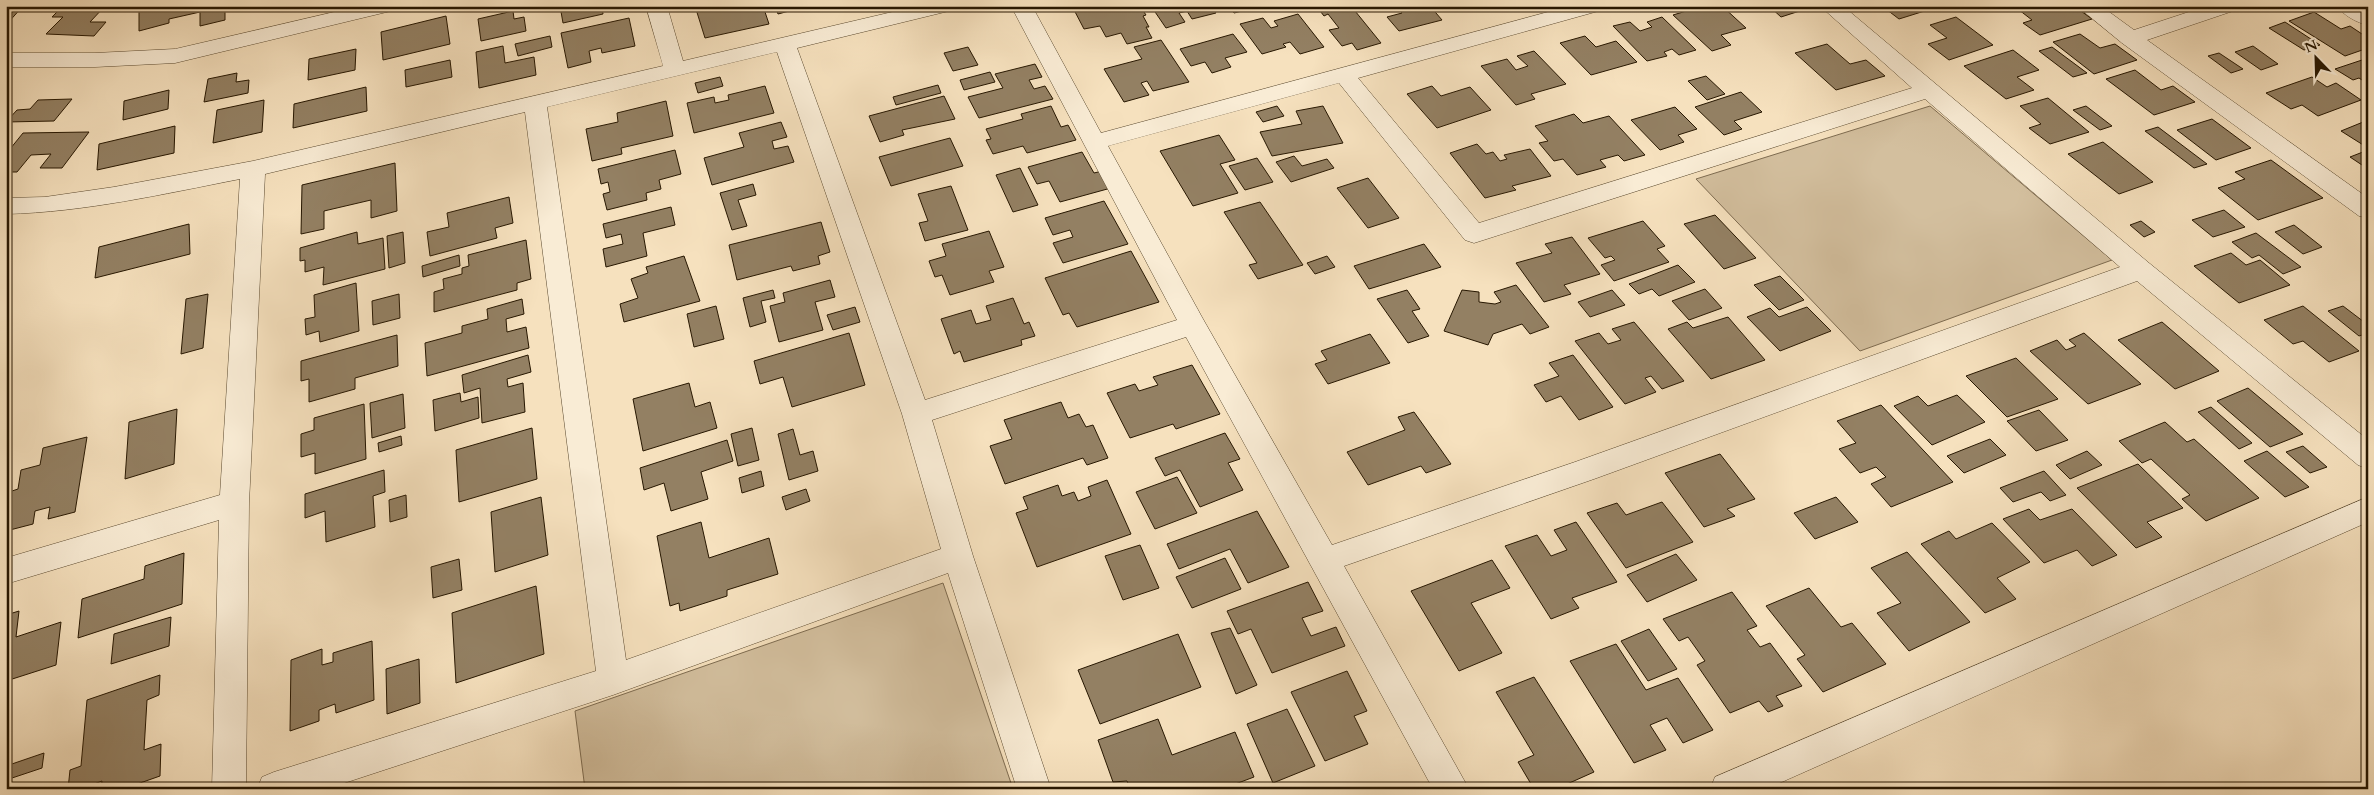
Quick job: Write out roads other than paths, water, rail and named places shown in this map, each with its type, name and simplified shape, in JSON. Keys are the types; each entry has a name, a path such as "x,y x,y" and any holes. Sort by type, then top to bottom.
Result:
{"street":[{"path":"6,60 95,60 175,56 388,6"},
{"path":"656,6 675,70"},
{"path":"6,206 45,205 114,196 253,169 946,6"},
{"path":"1022,6 1193,325 1452,789"},
{"path":"1096,142 1595,6"},
{"path":"1830,6 2140,270 2368,458"},
{"path":"2087,6 2368,210"},
{"path":"2130,38 2229,6"},
{"path":"2347,6 2368,19"},
{"path":"785,44 916,414 958,556 1034,789"},
{"path":"1344,75 1474,234 1929,90"},
{"path":"535,102 613,680"},
{"path":"229,789 234,503 253,169"},
{"path":"1325,560 1584,471 2140,270"},
{"path":"916,414 1193,325"},
{"path":"6,571 234,503"},
{"path":"1727,789 2368,509"},
{"path":"274,789 613,680 958,556"}]}
